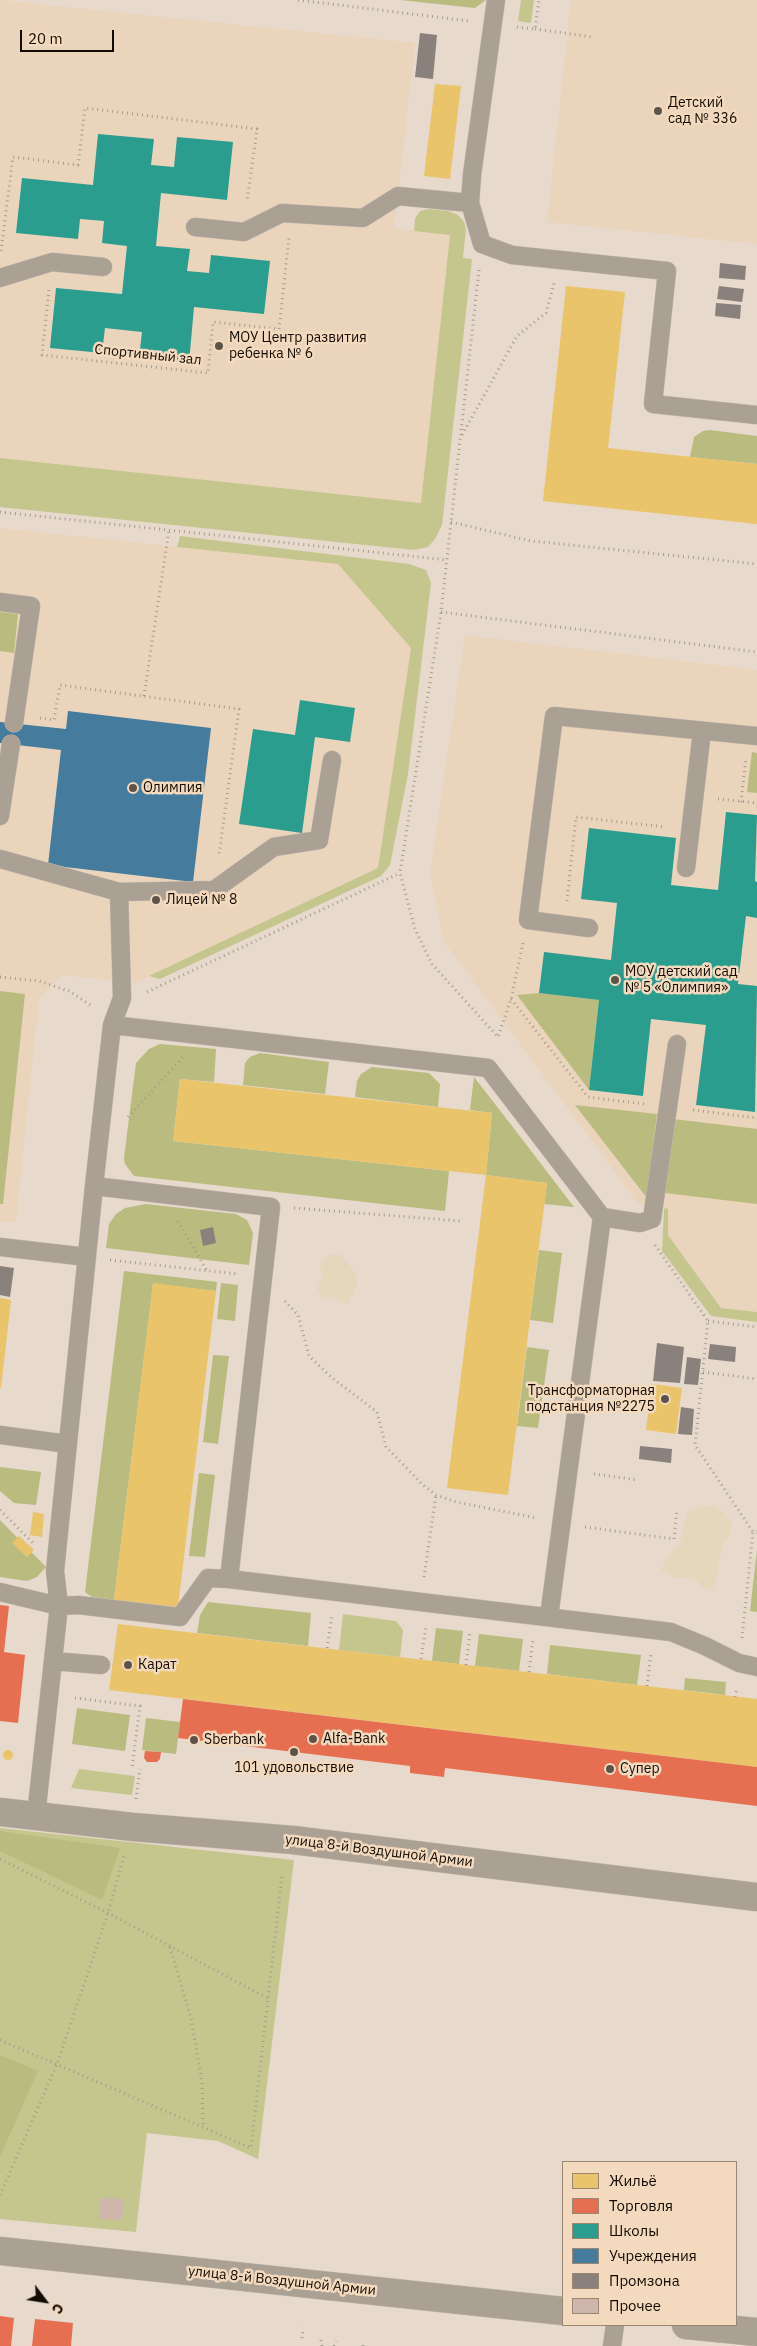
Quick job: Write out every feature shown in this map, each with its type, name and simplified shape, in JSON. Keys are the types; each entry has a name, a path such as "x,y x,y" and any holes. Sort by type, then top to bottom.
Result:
{"street":[{"name":"улица 8-й Воздушной Армии","path":"0,1812 133,1827 293,1840 757,1897"},
{"name":"улица 8-й Воздушной Армии","path":"0,2251 562,2311"},
{"path":"696,2326 757,2332"}],"lane":[{"path":"496,0 472,175 470,203 482,244 512,255 667,271 654,404 757,415"},
{"path":"195,227 244,232 282,213 363,218 398,196 470,203"},
{"path":"0,278 52,262 103,267"},
{"path":"0,602 31,606 15,719"},
{"path":"589,928 528,920 554,716 753,736"},
{"path":"686,868 702,731"},
{"path":"0,816 11,744"},
{"path":"0,859 119,892 214,890 274,847 319,840 332,760"},
{"path":"36,1816 59,1606 55,1571 94,1186 112,1025 122,998 119,892"},
{"path":"112,1025 488,1068 602,1217 640,1223 652,1219 677,1044"},
{"path":"94,1186 271,1207 229,1579"},
{"path":"549,1617 602,1217"},
{"path":"0,1247 87,1257"},
{"path":"0,1435 68,1444"},
{"path":"0,1592 59,1606 78,1604 180,1617 208,1578 229,1579 671,1632 705,1646 739,1664 757,1667"},
{"path":"53,1661 101,1665"},
{"path":"612,2346 615,2326"}],"path":[{"path":"298,0 593,37"},
{"path":"535,29 539,0"},
{"path":"1,252 13,157 78,165 85,108 257,129 244,232"},
{"name":"Спортивный зал","path":"52,262 42,355 208,373 213,322 279,329 289,236 244,232"},
{"path":"482,244 441,612 400,873 415,929 432,964 498,1037 511,999 528,920"},
{"path":"461,438 517,336 546,313 554,284 571,261"},
{"path":"0,512 447,560"},
{"path":"451,522 531,541 757,564"},
{"path":"144,696 169,530"},
{"path":"441,612 757,652"},
{"path":"15,719 54,720 60,685 239,709 214,890"},
{"path":"742,802 753,736"},
{"path":"695,797 757,803"},
{"path":"564,925 576,817 691,830"},
{"path":"122,998 148,992 400,873"},
{"path":"0,977 39,981 62,988 93,1006"},
{"path":"511,999 588,1097 757,1118"},
{"path":"99,1149 204,1035"},
{"path":"159,1194 187,1234 207,1270"},
{"path":"271,1207 461,1221"},
{"path":"640,1223 708,1321 696,1445 755,1532 739,1664"},
{"path":"87,1257 263,1277 298,1315 310,1356 331,1377 377,1412 386,1447 422,1485 436,1495 456,1502 562,1523 674,1539 677,1509"},
{"path":"708,1321 757,1327"},
{"path":"704,1372 757,1379"},
{"path":"568,1470 638,1480"},
{"path":"420,1603 436,1495"},
{"path":"0,1510 44,1555 55,1571"},
{"path":"327,1648 333,1610"},
{"path":"421,1659 427,1624"},
{"path":"466,1665 471,1629"},
{"path":"529,1672 533,1637"},
{"path":"647,1686 651,1653"},
{"path":"735,1696 737,1689"},
{"path":"49,1695 140,1706 132,1768"},
{"path":"0,2196 57,2064 108,1913 133,1827"},
{"path":"0,1859 108,1913 269,2000"},
{"path":"0,2040 251,2148 282,1875"},
{"path":"170,1947 191,2018 202,2082 203,2128"},
{"path":"302,2338 303,2328"},
{"path":"321,2340 322,2346"},
{"path":"334,2346 336,2341"}],"shaded area":[{"name":"МОУ Центр развития ребенка № 6","path":"0,0 415,43 394,228 450,234 421,503 0,458"},
{"name":"Детский сад № 336","path":"571,0 757,0 757,244 547,222"},
{"name":"Лицей № 8","path":"0,528 338,564 411,648 378,868 135,983 61,975 39,999 16,1222 0,1221"},
{"name":"МОУ детский сад № 5 «Олимпия»","path":"465,635 757,670 757,1312 722,1308 667,1235 668,1209 645,1207 637,1202 443,940 430,872"}],"green space":[{"path":"400,0 486,0 475,8"},
{"path":"521,0 534,0 531,23 518,21"},
{"path":"429,209 448,211 458,215 464,222 466,229 463,258 472,259 442,525 435,539 428,547 414,550 0,507 0,458 421,503 450,235 414,231 415,219 420,211"},
{"path":"710,430 757,436 757,464 690,457 694,437 703,431"},
{"path":"180,536 409,564 426,570 431,583 408,774 390,865 381,876 160,979 149,976 378,868 411,648 338,564 177,547"},
{"path":"0,612 18,614 14,653 0,651"},
{"path":"752,752 757,753 757,793 747,792"},
{"path":"0,991 25,994 3,1204 0,1204"},
{"path":"539,993 599,1000 589,1090 517,995"},
{"path":"160,1044 216,1049 214,1082 180,1079 173,1141 449,1171 445,1211 134,1176 125,1164 124,1158 136,1063 149,1049"},
{"path":"260,1053 329,1062 325,1094 243,1085 245,1063 250,1057"},
{"path":"372,1067 429,1073 440,1084 438,1107 355,1097 357,1081 361,1074"},
{"path":"474,1077 574,1207 544,1204 547,1183 486,1175 492,1113 470,1110"},
{"path":"575,1105 657,1114 647,1198"},
{"path":"673,1119 757,1129 757,1204 665,1193"},
{"path":"146,1204 236,1214 247,1220 253,1233 249,1265 106,1248 109,1224 116,1214 125,1208"},
{"path":"664,1208 668,1209 668,1235 721,1308 757,1312 757,1322 711,1316 662,1251"},
{"path":"539,1250 562,1253 553,1323 530,1320"},
{"path":"124,1271 217,1282 216,1291 153,1284 114,1600 92,1597 85,1592"},
{"path":"221,1283 238,1285 235,1321 217,1319"},
{"path":"527,1347 549,1350 538,1428 517,1426"},
{"path":"213,1355 229,1356 218,1444 203,1442"},
{"path":"0,1467 41,1472 36,1505 14,1503 0,1491"},
{"path":"199,1473 215,1475 205,1557 189,1556"},
{"path":"0,1520 46,1567 37,1577 27,1581 0,1577"},
{"path":"757,1550 757,1612 750,1611"},
{"path":"208,1602 311,1613 308,1646 197,1633 200,1615"},
{"path":"343,1614 396,1621 403,1630 400,1657 339,1650"},
{"path":"436,1628 463,1631 459,1664 432,1661"},
{"path":"479,1634 523,1639 519,1671 475,1666"},
{"path":"550,1645 641,1655 637,1685 547,1674"},
{"path":"685,1678 726,1682 725,1695 684,1690"},
{"path":"77,1708 130,1715 125,1751 72,1744"},
{"path":"146,1718 180,1722 176,1754 142,1750"},
{"path":"79,1769 135,1776 132,1795 71,1788"},
{"path":"0,1828 294,1860 258,2159 218,2141 147,2133 136,2232 0,2219"},
{"path":"0,1831 120,1848 102,1900 0,1851"},
{"path":"0,2055 38,2071 0,2157"}],"sand":[{"path":"340,1254 357,1275 357,1285 347,1305 334,1299 323,1297 317,1289 323,1276 320,1271 323,1261 329,1255"},
{"path":"714,1506 725,1513 732,1523 730,1536 724,1542 713,1588 703,1589 697,1580 674,1577 661,1570 669,1555 680,1545 687,1512 699,1507"}],"building: Жильё":[{"path":"435,84 461,86 450,179 424,176"},
{"path":"566,286 625,292 608,448 757,464 757,524 543,501"},
{"path":"180,1079 492,1113 486,1175 173,1141"},
{"path":"486,1175 547,1183 508,1495 447,1488"},
{"path":"153,1283 216,1291 178,1607 114,1600"},
{"path":"0,1298 11,1300 1,1388 0,1388"},
{"name":"Трансформаторная подстанция №2275","path":"652,1384 682,1388 676,1434 646,1430"},
{"path":"33,1512 44,1514 42,1537 30,1535"},
{"path":"19,1536 34,1550 27,1557 12,1543"},
{"path":"118,1624 757,1699 757,1767 109,1690"},
{"path":"6,1750 10,1750 13,1755 12,1759 6,1760 3,1757 3,1753"}],"building: Торговля":[{"path":"0,1605 9,1606 4,1652 25,1655 18,1723 0,1721"},
{"path":"183,1699 757,1767 757,1806 445,1768 444,1777 410,1773 410,1766 178,1738"},
{"path":"145,1751 161,1752 160,1759 157,1762 147,1762 144,1758"},
{"path":"0,2316 14,2318 11,2346 0,2346"},
{"path":"35,2319 73,2323 71,2346 32,2346"}],"building: Школы":[{"path":"98,134 154,139 151,165 174,167 177,137 233,142 227,200 161,193 156,246 190,249 187,271 209,273 211,255 270,261 264,314 194,307 189,363 139,358 142,332 105,328 102,353 50,348 56,288 122,294 127,246 102,243 104,221 80,219 78,239 16,233 22,178 93,185"},
{"path":"300,700 355,708 350,742 315,737 302,833 239,824 253,729 295,735"},
{"path":"726,812 757,815 755,881 757,882 757,918 746,916 738,984 757,986 755,1112 696,1105 706,1025 651,1019 643,1096 589,1090 599,1000 539,993 544,952 611,960 617,903 581,899 589,828 676,838 671,885 718,890"}],"building: Учреждения":[{"path":"68,711 211,728 193,882 48,865 61,750 0,743 0,722 66,729"}],"building: Промзона":[{"path":"420,33 437,35 433,79 415,77"},
{"path":"720,263 746,266 745,280 719,278"},
{"path":"719,286 744,289 742,302 717,299"},
{"path":"716,303 741,305 740,319 715,316"},
{"path":"213,1227 216,1243 203,1246 200,1230"},
{"path":"0,1266 14,1268 10,1297 0,1295"},
{"path":"657,1343 684,1347 680,1383 653,1381"},
{"path":"710,1344 736,1347 735,1362 708,1359"},
{"path":"687,1357 701,1359 698,1385 684,1384"},
{"path":"681,1407 694,1409 692,1435 678,1434"},
{"path":"640,1446 672,1449 671,1463 639,1459"}],"building: Прочее":[{"path":"100,2198 124,2199 122,2220 99,2219"}],"place":[{"name":"Детский сад № 336","path":"658,111"},
{"name":"МОУ Центр развития ребенка № 6","path":"219,346"},
{"name":"Олимпия","path":"133,788"},
{"name":"Лицей № 8","path":"156,900"},
{"name":"МОУ детский сад № 5 «Олимпия»","path":"615,980"},
{"name":"Трансформаторная подстанция №2275","path":"665,1399"},
{"name":"Карат","path":"128,1665"},
{"name":"Alfa-Bank","path":"313,1739"},
{"name":"Sberbank","path":"194,1740"},
{"name":"101 удовольствие","path":"294,1752"},
{"name":"Супер","path":"610,1769"}]}
